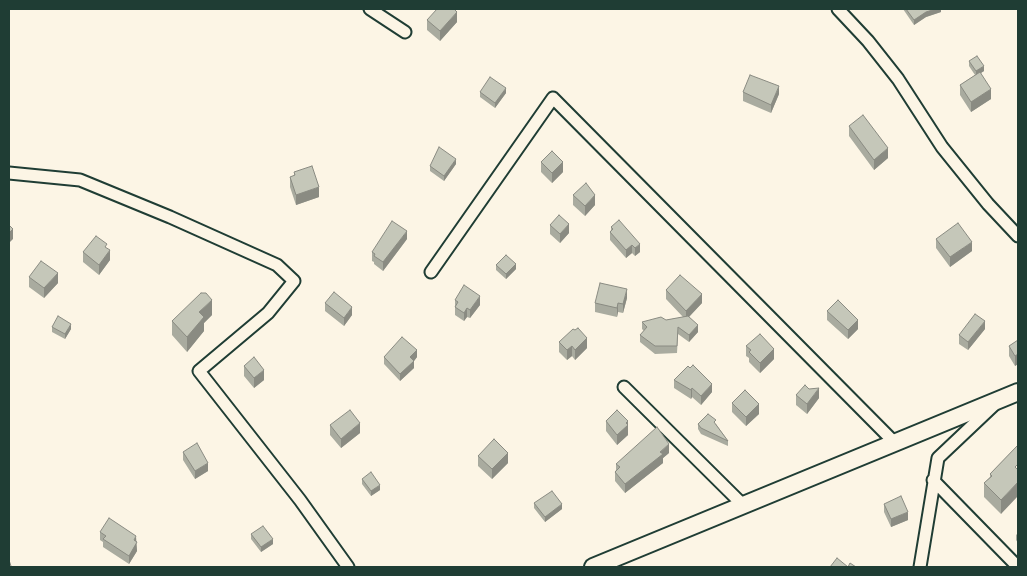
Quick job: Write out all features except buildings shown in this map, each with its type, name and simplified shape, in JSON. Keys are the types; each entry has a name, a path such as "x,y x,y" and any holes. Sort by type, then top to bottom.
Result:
{"main road":[{"path":"593,567 1018,392"}],"street":[{"path":"370,9 405,32"},
{"path":"838,9 868,41 898,79 942,147 988,204 1018,236"},
{"path":"431,272 553,98 894,443"},
{"path":"9,173 80,180 170,217 277,265 294,281 268,313 199,371 300,500 348,567"},
{"path":"624,387 743,505"},
{"path":"920,567 938,458 1000,399"},
{"path":"933,480 1018,567"}]}
